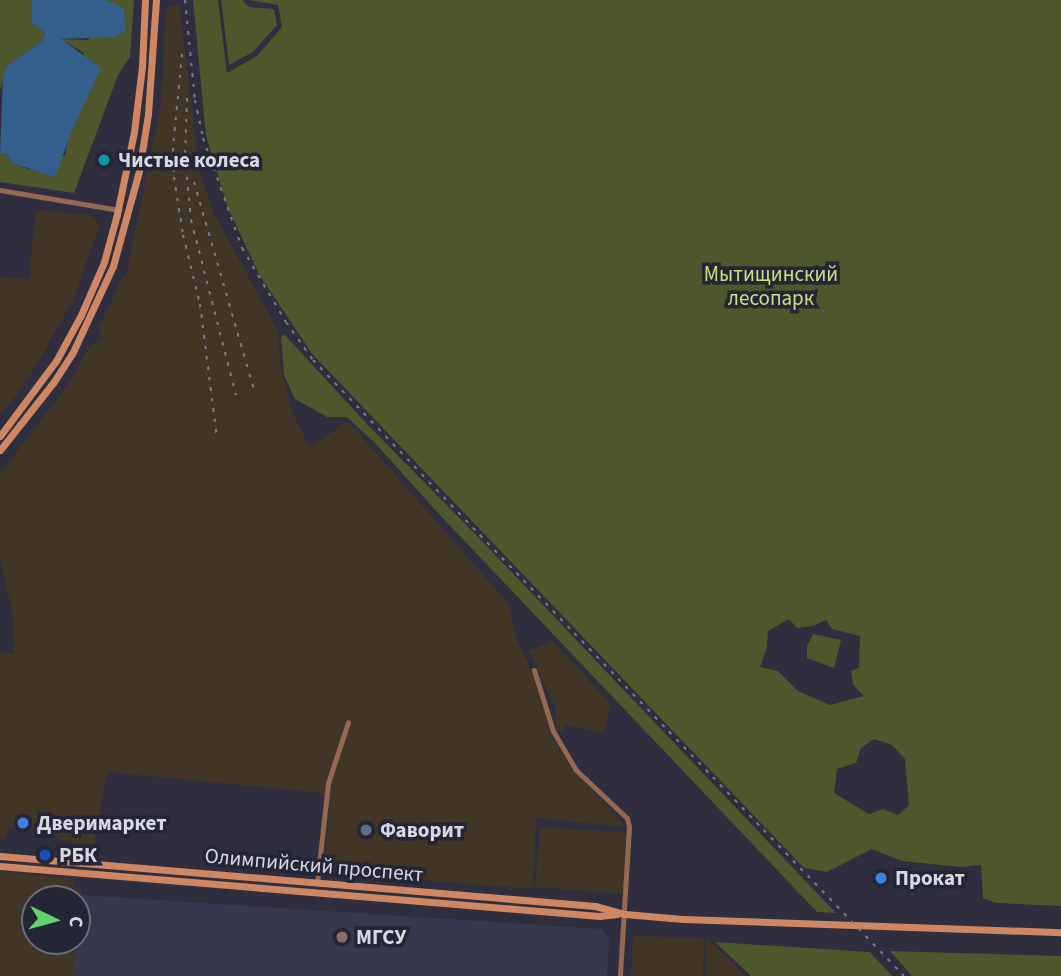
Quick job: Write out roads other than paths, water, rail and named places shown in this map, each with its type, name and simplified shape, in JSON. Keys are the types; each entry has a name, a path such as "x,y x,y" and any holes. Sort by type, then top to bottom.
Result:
{"main road":[{"path":"0,436 32,396 66,344 104,262 118,210 139,98 145,0"},
{"path":"0,450 53,383 72,354 113,268 141,159 152,79 156,0"},
{"name":"Олимпийский проспект","path":"0,856 595,906 625,914"},
{"name":"Олимпийский проспект","path":"0,866 599,916 625,914 714,921 1061,932"}],"street":[{"path":"0,190 118,210"},
{"path":"534,670 553,731 576,770 627,818 625,914 620,976"},
{"path":"317,883 328,783 348,722"}],"water":[{"path":"32,0 106,0 124,8 125,32 113,37 61,39 101,68 72,130 55,177 12,163 6,153 0,153 3,76 7,66 42,41 45,33 31,22"}],"railway":[{"path":"185,0 195,100 203,138 242,248 286,322 313,360 904,976"},
{"path":"182,54 173,148 174,177 183,235 200,304 217,438"},
{"path":"187,98 185,156 191,220 236,395"},
{"path":"194,182 254,390"}],"place":[{"name":"Чистые колеса","path":"104,160"},
{"name":"Дверимаркет","path":"23,823"},
{"name":"Фаворит","path":"366,830"},
{"name":"РБК","path":"45,855"},
{"name":"Прокат","path":"881,878"},
{"name":"МГСУ","path":"342,937"}],"park label":[{"name":"Мытищинский лесопарк","path":"771,286"}]}
